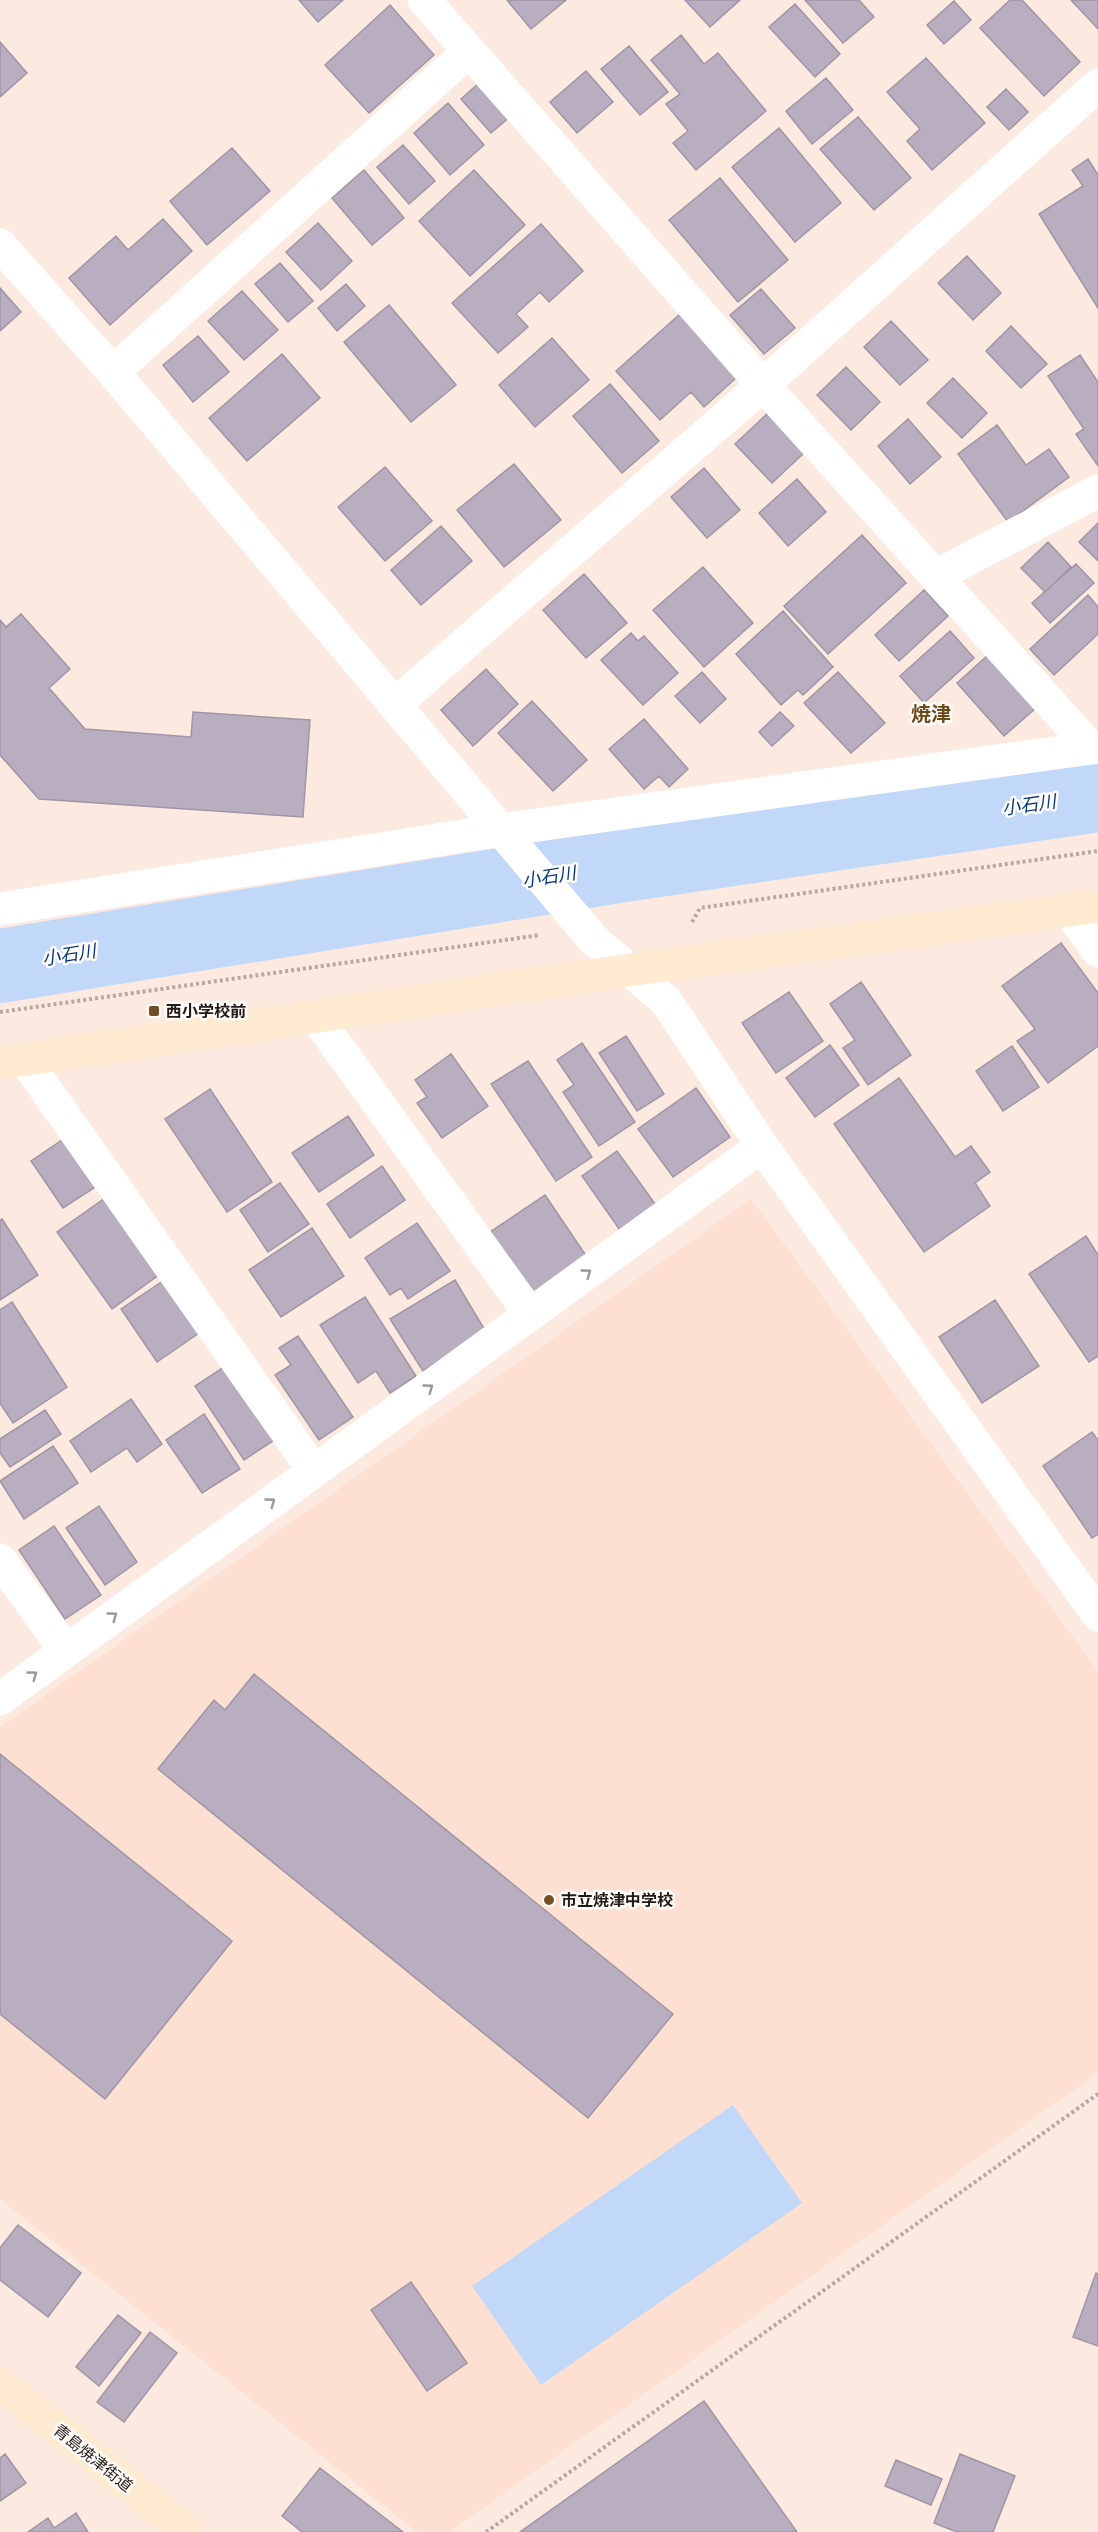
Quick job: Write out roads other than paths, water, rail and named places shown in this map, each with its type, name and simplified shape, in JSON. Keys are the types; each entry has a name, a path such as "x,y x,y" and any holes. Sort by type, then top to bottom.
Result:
{"street":[{"path":"424,0 763,385 1094,747"},
{"path":"113,372 469,51"},
{"path":"394,705 763,385 1098,85"},
{"path":"0,245 113,372 594,940 666,1001 762,1146 1087,1577 1098,1615"},
{"path":"936,576 1098,491"},
{"path":"0,909 506,836 1094,747"},
{"path":"314,1471 12,1061 629,970 1083,908 1098,951"},
{"path":"316,1017 530,1314"},
{"path":"0,1699 762,1146"},
{"path":"0,1560 66,1651"},
{"name":"青島焼津街道","path":"0,2383 187,2532"}],"water":[{"path":"733,2105 802,2203 541,2385 472,2286"}],"waterway":[{"name":"小石川","path":"0,966 618,866 1098,795"}],"place":[{"name":"西小学校前","path":"154,1011"},
{"name":"市立焼津中学校","path":"549,1900"}],"district":[{"name":"焼津","path":"931,714"}]}
